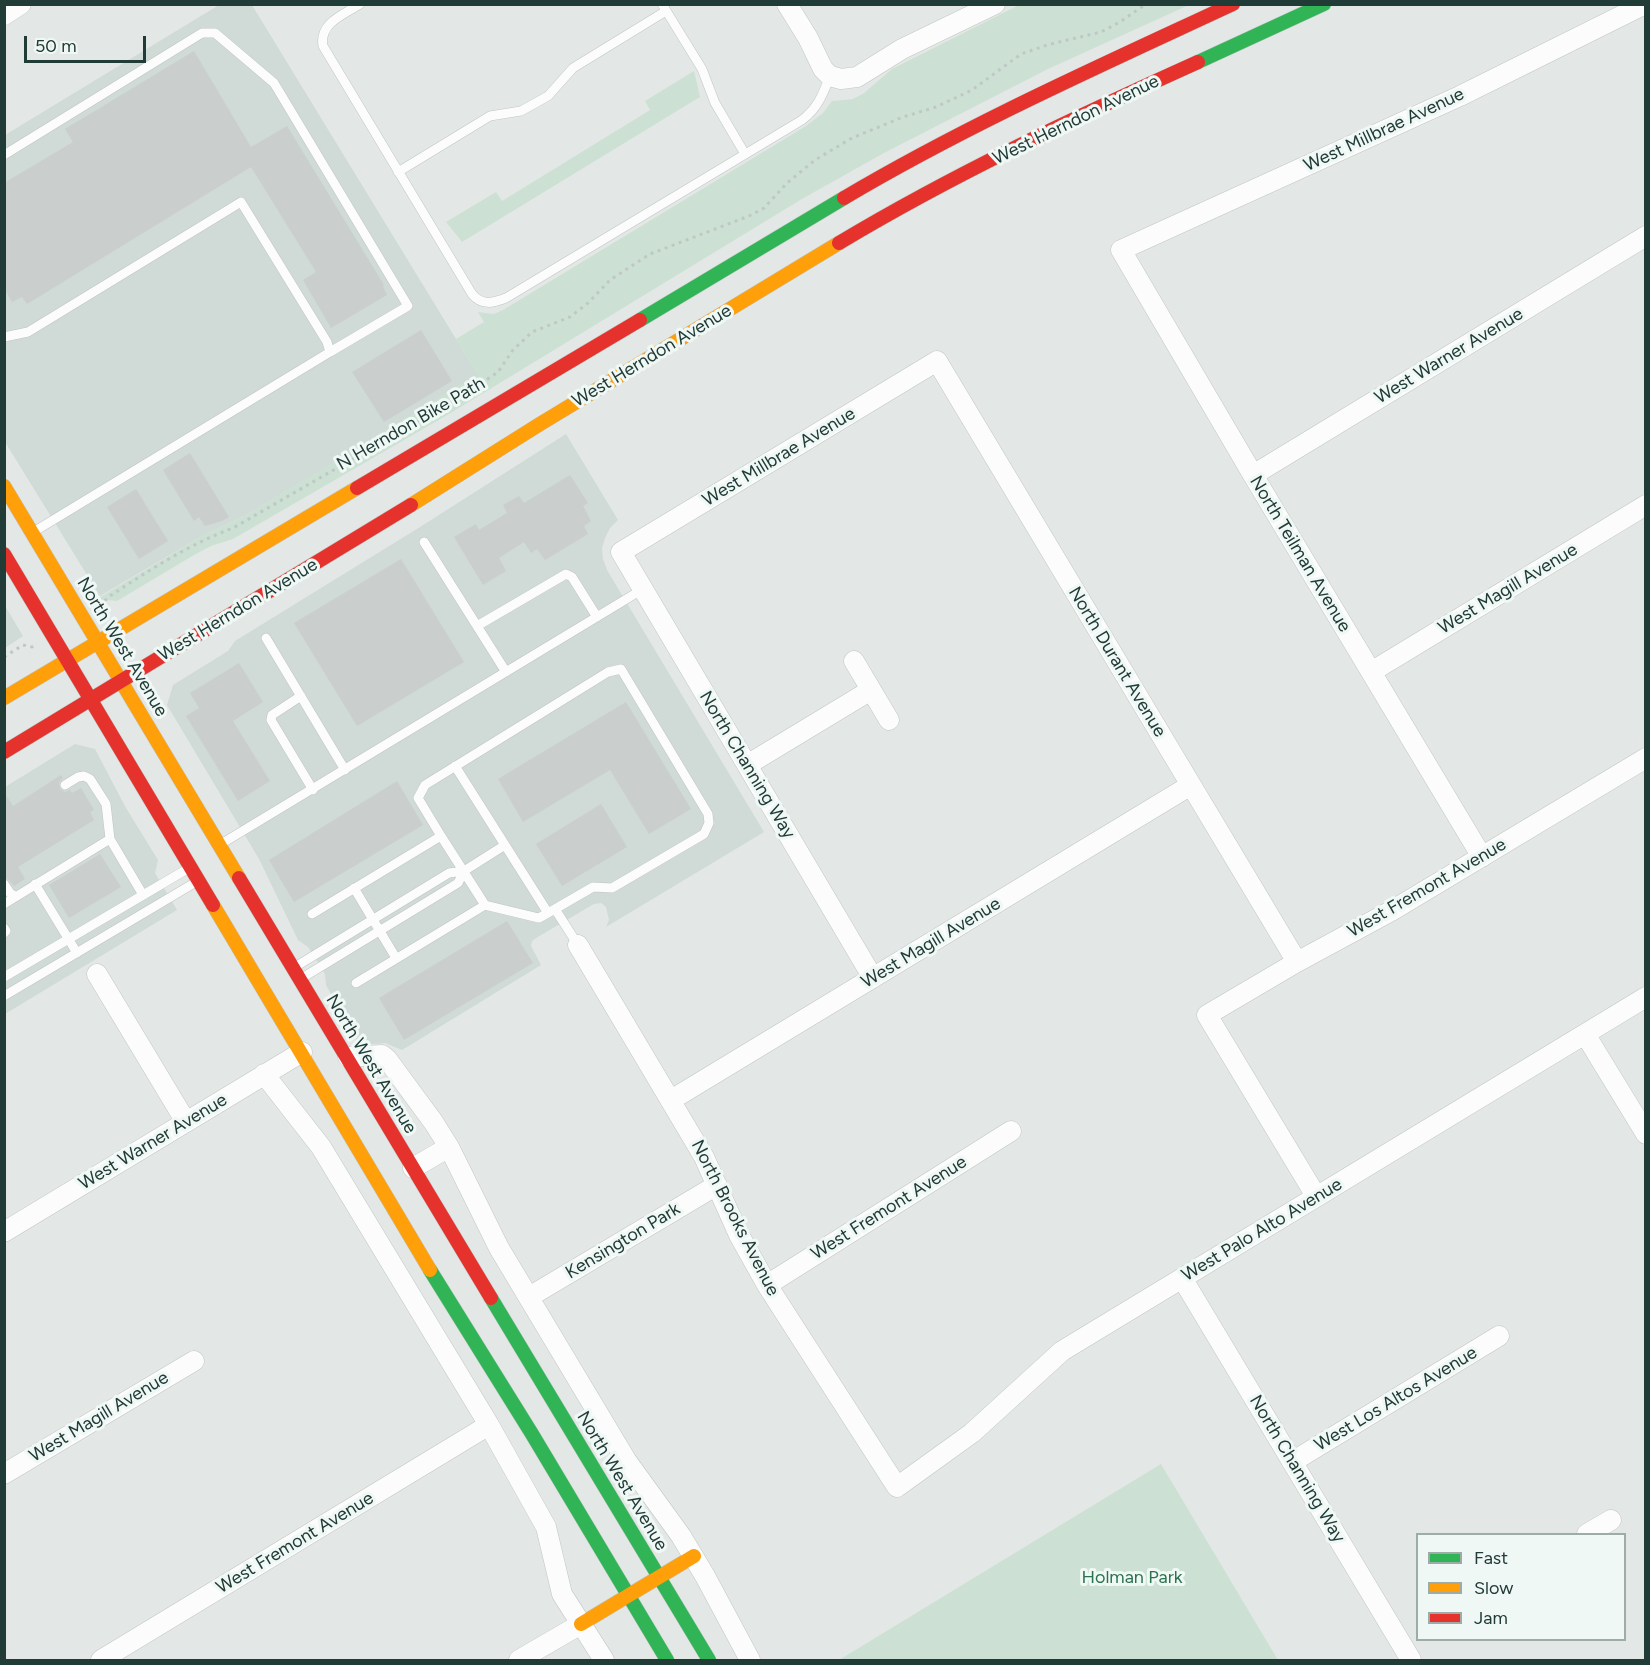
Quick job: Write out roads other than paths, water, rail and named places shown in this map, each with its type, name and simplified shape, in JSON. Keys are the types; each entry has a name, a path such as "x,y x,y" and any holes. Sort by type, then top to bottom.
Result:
{"main road":[{"name":"West Herndon Avenue","path":"4,698 897,167 1036,95 1233,4"},
{"name":"West Herndon Avenue","path":"4,752 345,547 560,412 881,219 1047,132 1324,4"},
{"name":"North West Avenue","path":"4,486 296,974 320,1026 348,1057 709,1660"},
{"path":"4,554 191,867 203,874 240,948 310,1051 428,1267 667,1660"},
{"path":"262,947 296,974"},
{"path":"240,948 269,972"},
{"path":"384,1151 413,1168"},
{"path":"581,1624 694,1556"}],"street":[{"path":"4,15 21,4"},
{"path":"787,4 808,38 823,69 830,76 841,79 857,77 902,50 995,4"},
{"name":"West Millbrae Avenue","path":"1121,250 1460,96 1645,4"},
{"name":"West Warner Avenue","path":"1252,475 1646,236"},
{"name":"North Teilman Avenue","path":"1121,250 1252,475 1482,857"},
{"name":"West Millbrae Avenue","path":"621,552 937,361"},
{"name":"North Durant Avenue","path":"937,361 1297,962"},
{"name":"West Magill Avenue","path":"1371,672 1646,505"},
{"name":"North Channing Way","path":"621,552 873,978"},
{"path":"854,661 889,720"},
{"path":"747,765 871,690"},
{"name":"West Fremont Avenue","path":"1316,1197 1207,1015 1297,962 1393,910 1646,758"},
{"name":"West Magill Avenue","path":"671,1100 1191,785"},
{"name":"North Brooks Avenue","path":"578,945 704,1157 739,1235 767,1285 897,1487"},
{"path":"97,974 186,1122"},
{"name":"West Palo Alto Avenue","path":"897,1487 972,1433 1062,1351 1646,997"},
{"path":"1585,1034 1646,1134"},
{"name":"West Warner Avenue","path":"4,1232 264,1074 310,1051"},
{"path":"348,1057 382,1055 434,1123 449,1147 499,1248 626,1460 694,1556 750,1660"},
{"path":"264,1074 321,1147 489,1425 546,1527 562,1594 604,1660"},
{"name":"West Fremont Avenue","path":"767,1285 1011,1131"},
{"path":"413,1168 449,1147"},
{"name":"Kensington Park","path":"529,1297 717,1185"},
{"name":"North Channing Way","path":"1182,1278 1292,1462 1411,1648"},
{"name":"West Los Altos Avenue","path":"1292,1462 1500,1336"},
{"name":"West Magill Avenue","path":"4,1474 194,1360"},
{"name":"West Fremont Avenue","path":"101,1660 489,1425"},
{"path":"1589,1533 1611,1520"},
{"path":"519,1660 581,1624"}],"lane":[{"path":"360,4 324,29 321,37 323,46 472,294 478,300 493,303 506,298 813,112 830,76"},
{"path":"398,172 490,116 520,111 548,96 573,68 664,8 702,69 715,103 746,154"},
{"path":"4,154 202,33 215,33 274,83 408,306 32,532"},
{"path":"4,338 28,332 241,202 327,342 330,352"},
{"path":"424,542 506,672"},
{"path":"477,626 566,574 572,577 597,616"},
{"path":"219,845 642,589"},
{"path":"266,638 345,770"},
{"path":"621,669 708,814 709,823 704,834 612,888 593,887 539,918 485,904 418,798 425,785 455,766 609,672 621,669"},
{"path":"301,696 272,714 271,720 313,790"},
{"path":"455,766 505,845 578,945"},
{"path":"65,785 78,777 84,776 90,779 106,804 110,839 143,895"},
{"path":"312,914 441,836"},
{"path":"4,904 110,839"},
{"path":"296,974 372,919 449,873 464,871 505,845"},
{"path":"4,977 191,867"},
{"path":"296,974 380,931 458,883 464,871"},
{"path":"4,996 203,874"},
{"path":"4,884 15,896"},
{"path":"35,884 77,952"},
{"path":"354,888 396,958"},
{"path":"356,983 485,904"}],"park label":[{"name":"Holman Park","path":"1132,1578"}]}
